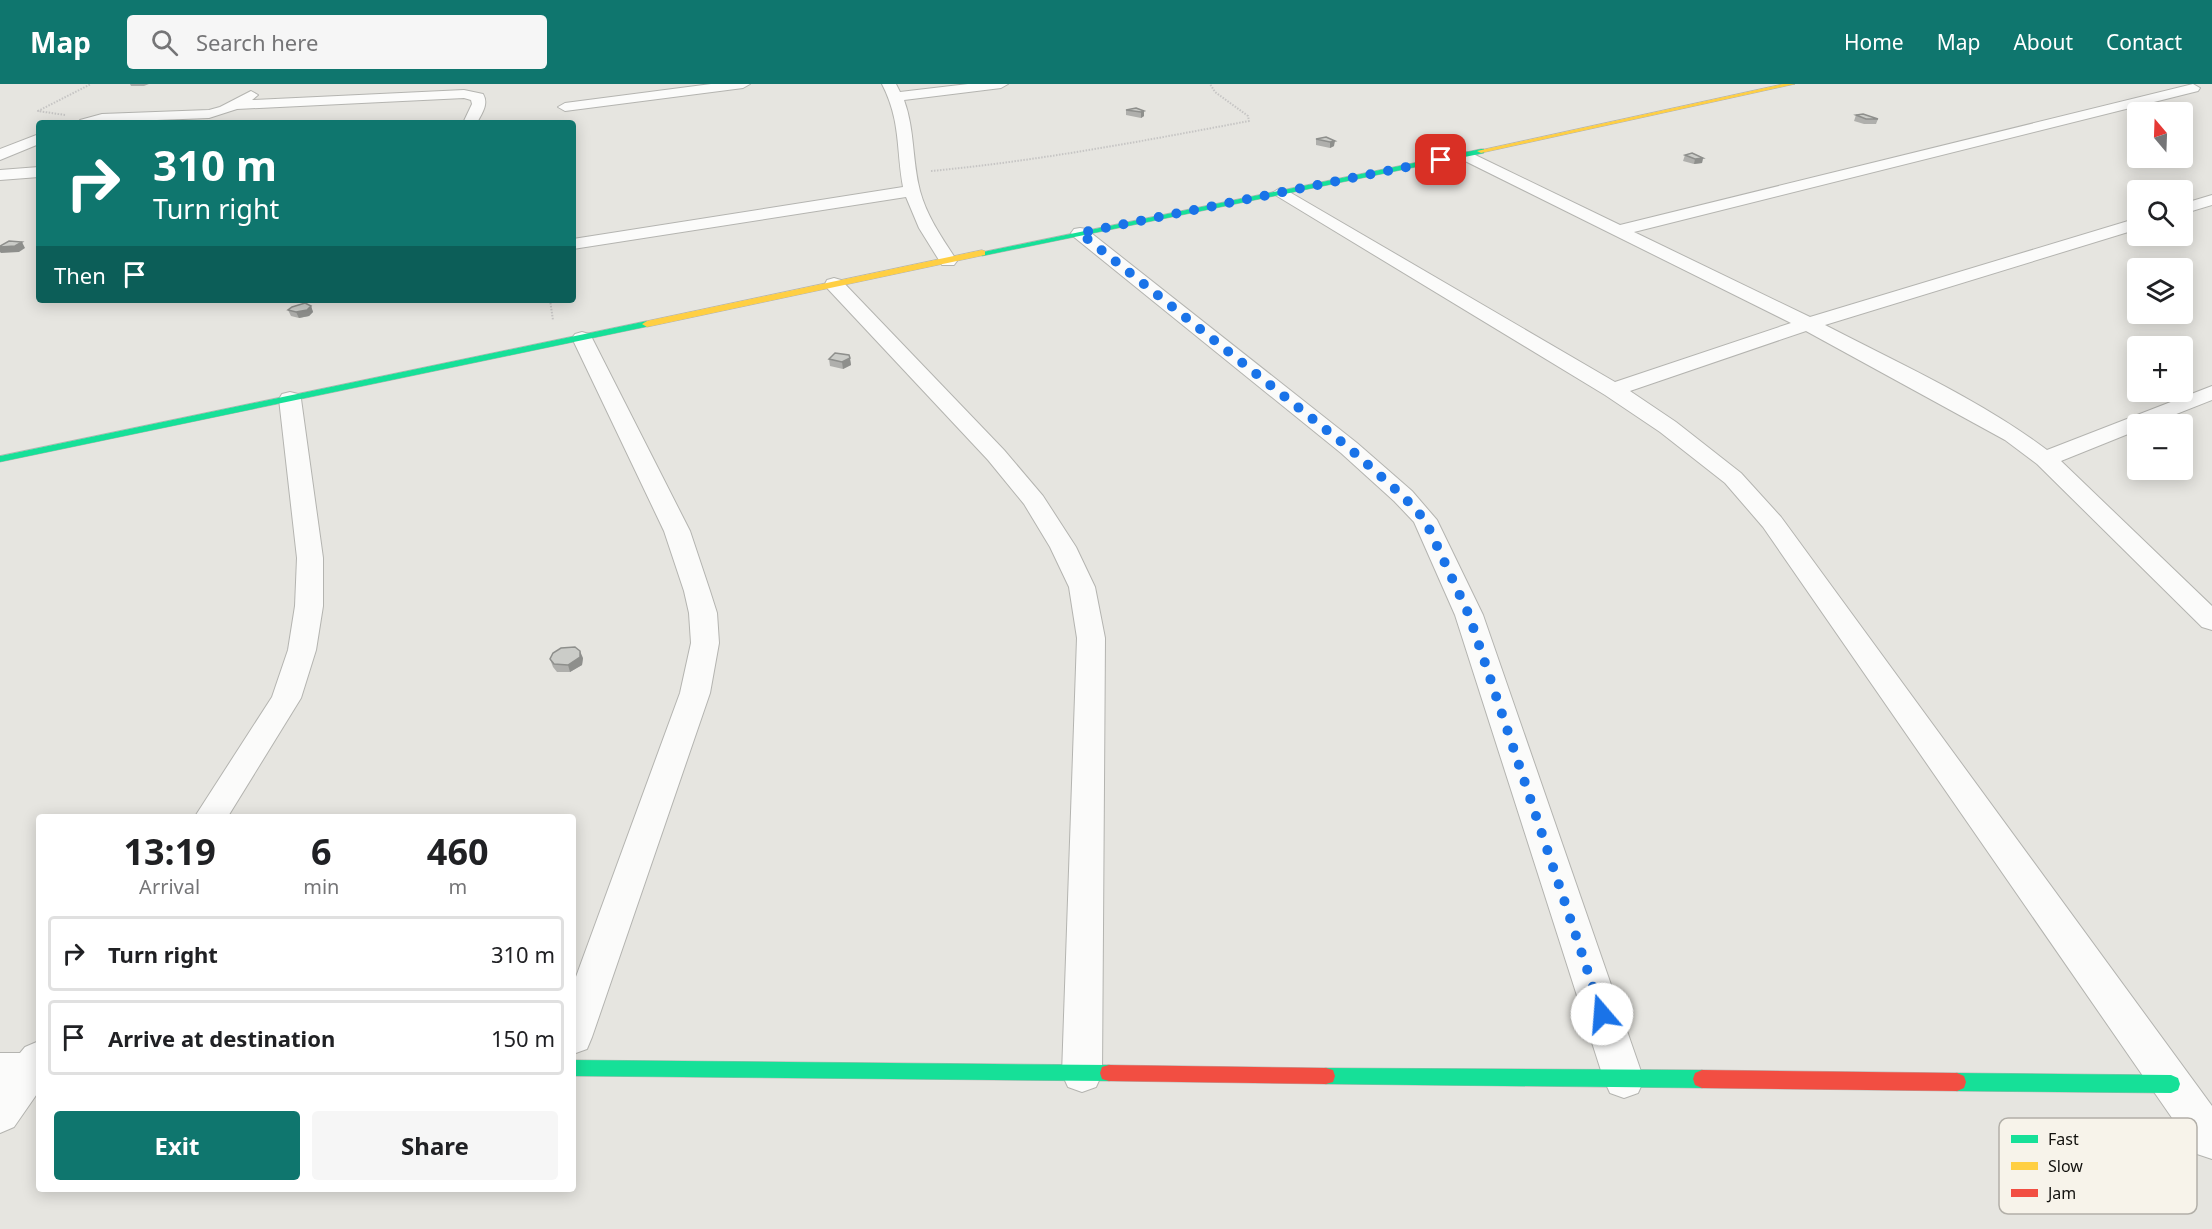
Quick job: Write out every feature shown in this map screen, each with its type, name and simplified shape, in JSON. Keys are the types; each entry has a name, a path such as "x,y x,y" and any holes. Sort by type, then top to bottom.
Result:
{"street":[{"path":"438,95 451,84"},
{"path":"565,107 743,84"},
{"path":"948,261 923,221 912,191 906,119 893,91 1001,84"},
{"path":"0,459 1464,155 1792,84"},
{"path":"1617,231 2197,90 2176,84"},
{"path":"237,105 261,89"},
{"path":"95,120 209,114 237,105 464,94 478,97 479,104 471,120"},
{"path":"0,155 36,139"},
{"path":"1464,155 1808,324 1976,413 2045,459 2212,621"},
{"path":"0,176 36,172"},
{"path":"576,244 912,191"},
{"path":"1280,193 1612,390 1668,427 1733,478 1772,522 2196,1118"},
{"path":"2193,206 2212,200"},
{"path":"1612,390 1808,324 2127,226"},
{"path":"1080,233 1349,448 1403,496 1425,520 1469,615 1624,1080"},
{"path":"834,285 996,455 1034,501 1063,547 1082,587 1091,638 1082,1074"},
{"path":"576,1029 695,693 705,643 704,613 677,531 582,338"},
{"path":"2045,459 2212,392"},
{"path":"213,814 286,698 302,650 309,606 310,558 290,399"},
{"path":"0,1114 27,1068"},
{"path":"576,1068 2171,1084"},
{"path":"2197,1120 2212,1140"}],"path":[{"path":"910,172 1013,163 1094,151 1249,121 1248,116 1215,92 1210,84"}],"building":[{"path":"1136,108 1144,111 1126,110"},
{"path":"1863,114 1878,119 1866,119 1856,115"},
{"path":"1326,137 1335,141 1316,139"},
{"path":"1692,153 1703,158 1695,159 1685,155"},
{"path":"9,241 22,242 15,246 0,247"},
{"path":"305,303 311,306 307,310 296,312 288,310 292,307"},
{"path":"835,353 849,355 850,358 842,362 829,359"},
{"path":"575,647 580,651 580,657 568,665 554,664 550,659 553,653 561,648"}],"traffic: fast":[{"path":"982,253 1481,151"},
{"path":"0,459 647,324"},
{"path":"576,1068 1109,1073"},
{"path":"1326,1076 1702,1079"},
{"path":"1957,1082 2171,1084"}],"traffic: slow":[{"path":"1481,151 1792,84"},
{"path":"647,324 982,253"}],"traffic: jam":[{"path":"1109,1073 1326,1076"},
{"path":"1702,1079 1957,1082"}],"route":[{"path":"1441,160 1080,233 1349,448 1403,496 1425,520 1469,615 1602,1014"}]}
